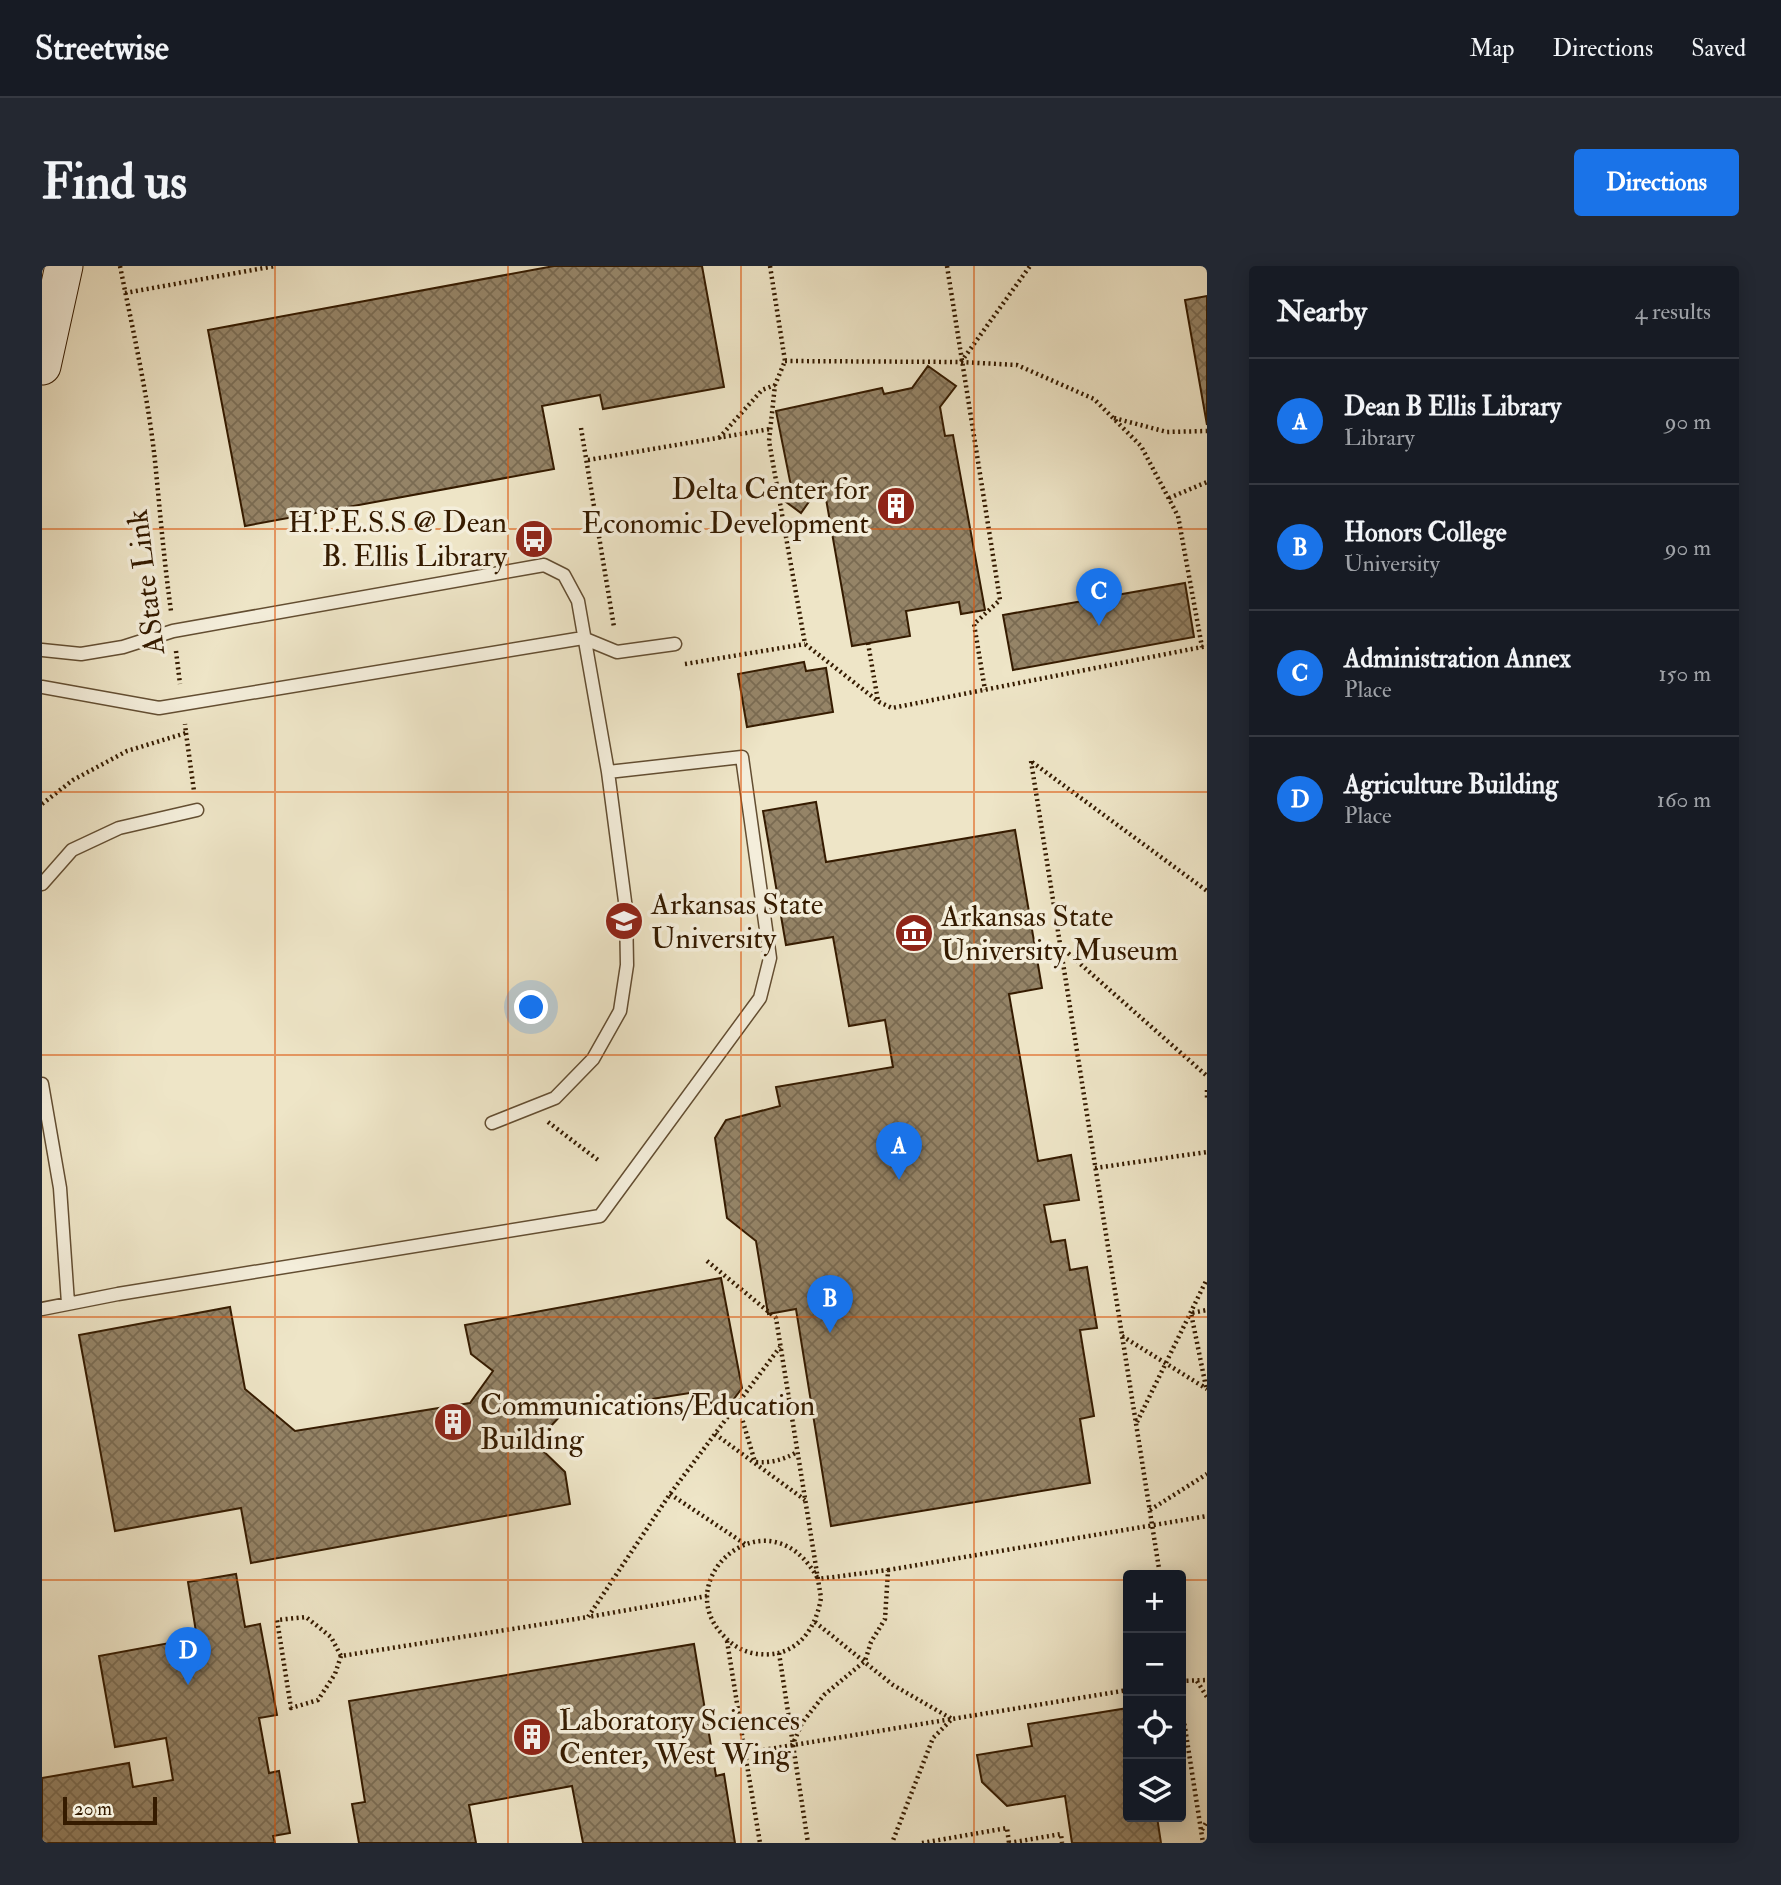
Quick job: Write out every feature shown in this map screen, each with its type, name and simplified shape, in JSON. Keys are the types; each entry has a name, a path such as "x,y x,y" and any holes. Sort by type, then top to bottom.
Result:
{"street":[{"path":"42,366 64,266"}],"lane":[{"path":"42,650 81,654 123,647 173,631 544,565 564,575 578,601 608,772 626,917 627,965 620,1011 593,1059 555,1098 492,1123"},
{"path":"42,687 159,708 583,638 617,652 676,644"},
{"path":"42,1310 118,1294 600,1216 760,998 771,958 742,757 608,772"},
{"path":"42,884 72,850 119,828 197,810"},
{"path":"42,1084 60,1188 68,1303"}],"path":[{"name":"AState Link","path":"120,266 155,460 159,521 197,810"},
{"path":"125,293 275,266"},
{"path":"770,266 785,361 775,385 769,441 804,644 878,702 892,708 1205,647 1178,516 1141,446 1094,399 1017,365 785,361"},
{"path":"947,266 1000,600 974,624 985,690"},
{"path":"961,362 1030,266"},
{"path":"719,438 762,390 775,385"},
{"path":"1114,418 1167,432 1207,431"},
{"path":"581,428 614,627"},
{"path":"588,460 770,429"},
{"path":"1169,498 1207,482"},
{"path":"868,643 878,702"},
{"path":"673,666 804,644"},
{"path":"42,804 73,780 127,751 186,733"},
{"path":"1159,1570 1031,761 1207,891"},
{"path":"1059,945 1207,1076"},
{"path":"1207,1090 1207,1100"},
{"path":"544,1120 598,1160"},
{"path":"1095,1168 1207,1152"},
{"path":"707,1261 776,1318 806,1500 821,1598 818,1616 809,1633 796,1646 779,1653 742,1651 727,1641 716,1628 710,1613 707,1596 710,1580 718,1565 730,1553 745,1544 762,1541 780,1543 796,1550 809,1563 818,1579"},
{"path":"1136,1423 1207,1279"},
{"path":"1191,1313 1207,1310"},
{"path":"1191,1313 1206,1388"},
{"path":"1122,1336 1206,1388"},
{"path":"587,1617 670,1494 780,1347"},
{"path":"737,1404 755,1462"},
{"path":"715,1434 806,1500"},
{"path":"755,1462 768,1463 785,1459 797,1452"},
{"path":"1150,1510 1207,1474"},
{"path":"670,1494 745,1544"},
{"path":"818,1579 888,1570 1207,1516"},
{"path":"792,1746 802,1723 824,1695 865,1661 871,1642 885,1619 888,1570"},
{"path":"341,1656 707,1596"},
{"path":"306,1617 331,1637 341,1656 335,1674 318,1700 291,1708 277,1620 306,1617"},
{"path":"814,1622 893,1685 952,1719"},
{"path":"727,1641 760,1843"},
{"path":"779,1653 808,1843"},
{"path":"1186,1681 1207,1680"},
{"path":"1197,1681 1207,1697"},
{"path":"745,1754 1123,1691"},
{"path":"892,1843 933,1738 952,1719"},
{"path":"1186,1733 1203,1843"},
{"path":"1202,1831 1207,1821"},
{"path":"922,1843 1007,1828 1009,1843 1061,1834 1062,1843"}],"building":[{"path":"554,266 702,266 724,387 603,409 600,395 542,406 554,469 245,526 208,330"},
{"path":"1207,296 1207,425 1185,300"},
{"name":"Delta Center for Economic Development","path":"928,366 956,386 940,407 945,436 953,435 985,610 961,614 959,602 906,611 910,636 852,646 823,482 801,513 782,499 791,486 776,411 882,388 884,394 912,388"},
{"path":"1185,583 1194,637 1013,670 1003,615"},
{"path":"804,662 806,671 826,668 833,712 747,727 738,674"},
{"path":"816,802 826,862 1015,830 1042,988 1009,994 1038,1161 1071,1155 1079,1200 1044,1205 1051,1242 1065,1240 1070,1270 1087,1267 1097,1328 1080,1330 1094,1416 1080,1419 1090,1483 831,1526 796,1309 768,1314 756,1241 727,1218 715,1138 726,1120 780,1106 776,1087 893,1067 885,1020 849,1026 833,937 786,945 763,811"},
{"name":"Communications/Education Building","path":"721,1278 742,1388 724,1412 696,1392 563,1413 535,1443 565,1472 570,1504 251,1563 241,1508 115,1531 79,1335 230,1307 245,1389 295,1431 470,1403 493,1371 471,1354 465,1325"},
{"path":"236,1574 245,1627 260,1624 277,1715 259,1718 269,1773 279,1771 290,1833 273,1836 275,1843 42,1843 42,1778 129,1763 133,1787 173,1780 166,1738 115,1747 99,1656 197,1638 188,1582"},
{"name":"Laboratory Sciences Center, West Wing","path":"694,1644 716,1776 724,1774 735,1843 583,1843 572,1786 469,1805 476,1843 359,1843 352,1804 365,1802 349,1701"},
{"path":"1123,1709 1123,1822 1158,1822 1161,1843 1072,1843 1065,1796 1007,1806 982,1782 977,1755 1032,1746 1028,1724"}],"place":[{"name":"Delta Center for Economic Development","path":"896,506"},
{"name":"H.P.E.S.S @ Dean B. Ellis Library","path":"534,539"},
{"name":"Administration Annex","path":"1099,626"},
{"name":"Arkansas State University","path":"624,921"},
{"name":"Arkansas State University Museum","path":"914,933"},
{"name":"Dean B Ellis Library","path":"899,1180"},
{"name":"Honors College","path":"830,1333"},
{"name":"Communications/Education Building","path":"453,1422"},
{"name":"Agriculture Building","path":"188,1685"},
{"name":"Laboratory Sciences Center, West Wing","path":"532,1737"}]}
